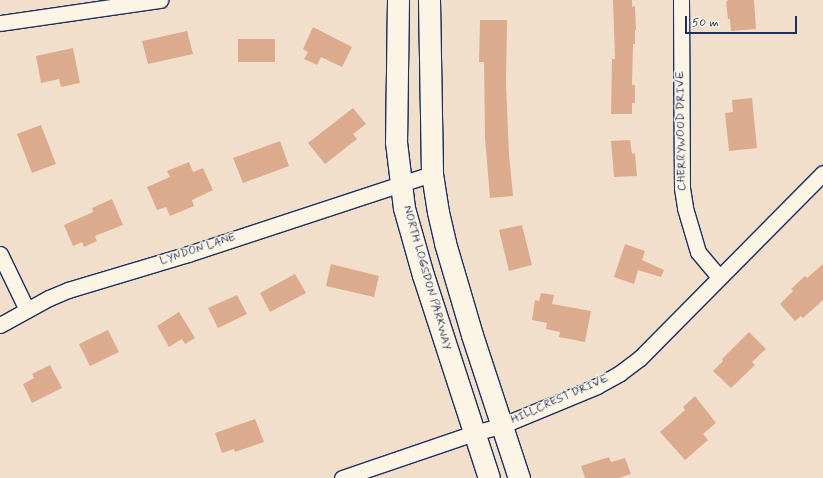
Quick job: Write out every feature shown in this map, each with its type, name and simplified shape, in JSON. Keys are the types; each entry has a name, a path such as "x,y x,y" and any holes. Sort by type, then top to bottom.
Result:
{"main road":[{"name":"NORTH LOGSDON PARKWAY","path":"398,0 396,142 400,184 412,241 489,478"},
{"path":"429,0 432,174 445,243 472,334 519,478"}],"street":[{"path":"0,23 160,0"},
{"name":"CHERRYWOOD DRIVE","path":"681,0 682,188 698,252 719,277"},
{"name":"HILLCREST DRIVE","path":"342,478 474,433 503,426 597,386 620,373 640,358 823,173"},
{"name":"LYNDON LANE","path":"0,325 49,298 88,284 188,254 432,174"},
{"path":"0,254 27,310"}],"building":[{"path":"613,0 632,0 632,7 635,6 636,30 635,44 633,44 632,85 635,85 635,103 632,103 632,114 611,114 612,59 615,59"},
{"path":"728,0 754,0 756,29 731,31 726,2"},
{"path":"480,20 507,20 506,85 509,154 513,196 490,198 485,138 484,62 479,62"},
{"path":"313,27 352,47 342,67 321,57 317,65 304,59 308,52 303,49"},
{"path":"187,31 193,54 148,64 142,41"},
{"path":"238,39 275,39 275,62 238,62"},
{"path":"73,48 80,83 61,87 59,79 41,83 36,56"},
{"path":"752,98 757,148 729,151 725,113 733,112 732,100"},
{"path":"353,108 366,124 353,134 357,139 325,164 308,143"},
{"path":"41,125 56,164 32,173 17,134"},
{"path":"630,140 632,154 635,153 637,176 614,177 611,141"},
{"path":"280,141 289,166 243,183 233,158"},
{"path":"189,162 193,172 203,168 213,190 192,200 194,206 170,216 166,207 157,210 147,187 170,177 167,171"},
{"path":"112,199 123,225 95,236 97,241 84,247 82,242 73,246 64,225 93,212 92,208"},
{"path":"522,225 532,265 509,271 499,230"},
{"path":"625,244 645,251 642,260 664,270 661,277 638,270 634,284 614,277"},
{"path":"331,264 379,276 374,297 326,286"},
{"path":"823,264 823,300 803,318 801,316 795,321 780,304 793,291 791,289 805,276 807,278"},
{"path":"295,274 306,293 270,312 260,293"},
{"path":"541,293 554,295 552,304 591,311 585,342 559,337 560,332 546,329 547,323 532,320 535,300 539,301"},
{"path":"237,295 247,314 218,328 208,308"},
{"path":"179,312 195,338 185,344 182,339 169,347 157,326"},
{"path":"108,330 119,352 90,366 79,344"},
{"path":"749,332 766,349 752,362 755,365 731,388 713,371 723,361 722,359"},
{"path":"50,365 62,388 32,403 23,384 34,378 32,374"},
{"path":"695,396 716,423 703,434 708,440 685,460 660,432 685,410 683,407"},
{"path":"255,419 264,442 235,452 234,449 222,453 215,433"},
{"path":"609,457 611,462 625,458 631,474 619,478 585,478 581,466"}]}
